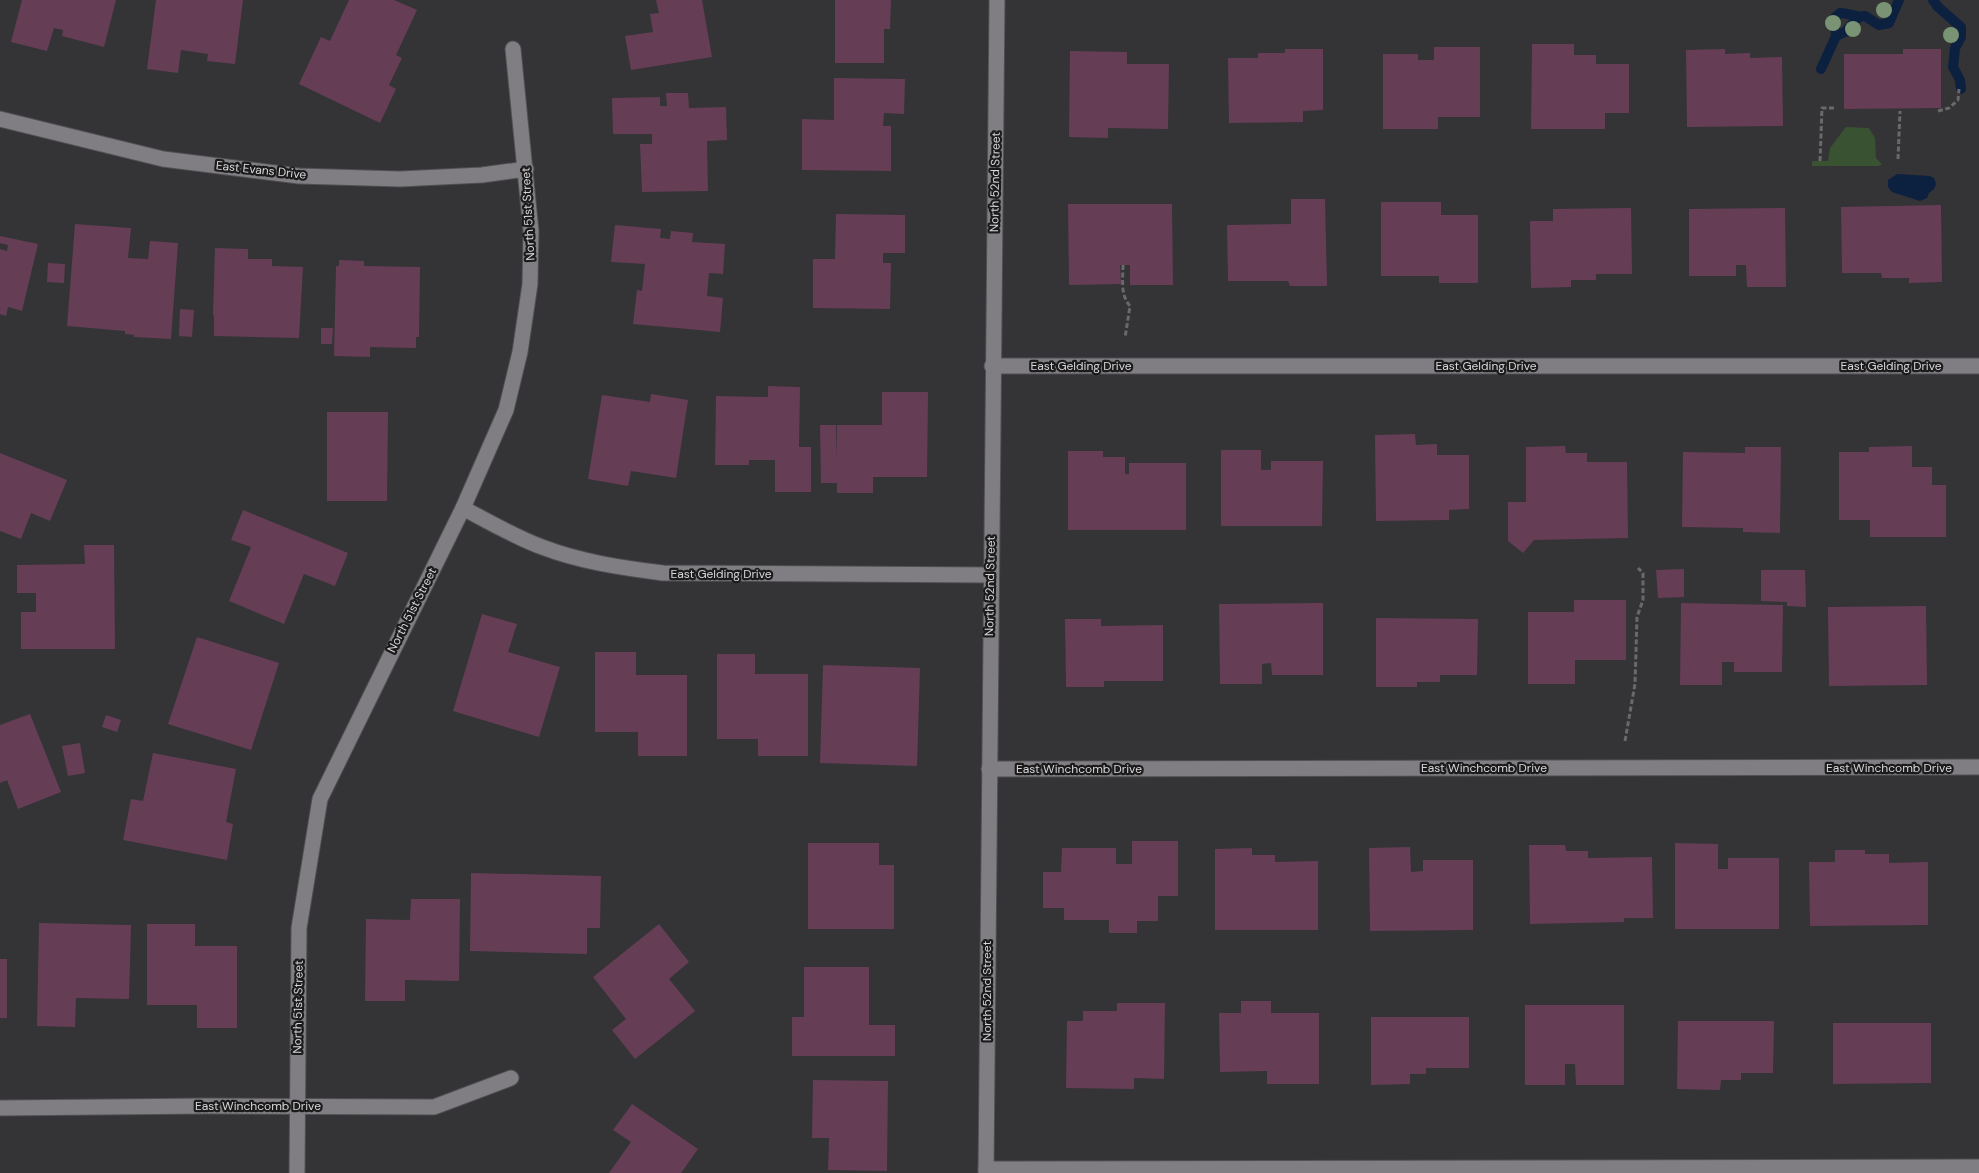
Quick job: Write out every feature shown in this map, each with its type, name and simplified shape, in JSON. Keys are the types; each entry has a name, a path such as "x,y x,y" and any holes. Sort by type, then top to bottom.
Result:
{"street":[{"name":"North 52nd Street","path":"986,1171 990,575 997,0"},
{"name":"North 51st Street","path":"297,1173 299,928 320,799 463,508 506,410 520,352 530,284 531,230 513,49"},
{"name":"East Evans Drive","path":"0,119 163,159 299,176 400,179 482,175 526,169"},
{"name":"East Gelding Drive","path":"992,366 1979,366"},
{"name":"East Gelding Drive","path":"463,508 506,531 544,548 609,566 663,574 990,575"},
{"name":"East Winchcomb Drive","path":"989,769 1979,768"},
{"name":"East Winchcomb Drive","path":"0,1108 434,1107 511,1078"},
{"path":"986,1171 1979,1167"}],"path":[{"path":"1938,111 1949,108 1958,100 1959,89"},
{"path":"1820,161 1822,108 1836,108"},
{"path":"1898,159 1900,111"},
{"path":"1123,265 1123,292 1126,302 1130,306 1125,338"},
{"path":"1625,741 1636,684 1637,617 1643,600 1643,573 1638,568"}],"green space":[{"path":"1846,127 1869,128 1875,138 1876,158 1882,164 1879,166 1812,166 1812,161 1828,161 1830,148"}],"water":[{"path":"1897,174 1930,176 1934,178 1936,184 1927,198 1920,201 1892,192 1888,187 1888,180"}],"building":[{"path":"22,0 116,0 104,47 62,36 63,30 54,28 47,51 11,42"},
{"path":"156,0 243,0 235,64 207,61 208,54 181,50 178,73 147,69"},
{"path":"349,0 394,0 417,10 396,55 402,58 389,85 396,89 380,123 299,84 321,37 330,41"},
{"path":"656,0 702,0 712,57 631,70 625,36 653,32 650,14 659,13"},
{"path":"835,0 891,0 890,29 884,29 884,63 835,63"},
{"path":"1532,44 1574,44 1574,55 1596,55 1596,64 1629,64 1629,113 1605,113 1605,129 1531,129"},
{"path":"1434,47 1480,47 1480,117 1438,117 1438,129 1383,129 1383,54 1418,54 1418,60 1434,60"},
{"path":"1285,49 1323,49 1323,110 1303,111 1303,122 1229,123 1228,58 1258,58 1258,53 1285,53"},
{"path":"1725,49 1725,54 1750,53 1750,58 1782,57 1783,126 1687,127 1686,50"},
{"path":"1903,49 1941,49 1941,108 1844,109 1844,54 1903,54"},
{"path":"1070,51 1127,52 1127,64 1169,64 1168,129 1108,128 1108,138 1069,137"},
{"path":"834,78 905,79 904,114 884,113 883,126 891,126 891,171 802,170 802,119 834,120"},
{"path":"666,93 688,93 689,108 726,107 727,140 707,141 708,191 642,192 640,144 652,144 652,134 613,134 612,98 660,97 660,106 667,106"},
{"path":"1291,199 1325,199 1327,286 1290,286 1288,281 1228,281 1227,225 1291,224"},
{"path":"1381,202 1441,202 1441,215 1478,215 1478,283 1439,283 1439,276 1381,276"},
{"path":"1068,204 1172,204 1173,285 1130,285 1130,265 1120,265 1121,284 1069,285"},
{"path":"1941,205 1942,282 1909,283 1909,278 1882,278 1881,273 1842,273 1841,207"},
{"path":"1631,208 1632,274 1596,274 1596,280 1571,280 1571,287 1531,288 1530,221 1553,221 1553,209"},
{"path":"1785,208 1786,287 1747,287 1746,265 1736,265 1736,276 1689,276 1689,209"},
{"path":"836,214 905,215 905,253 883,253 883,263 891,263 890,309 813,308 813,259 835,259"},
{"path":"75,224 131,228 128,258 148,259 150,241 178,243 171,339 134,337 134,335 125,334 125,331 67,326"},
{"path":"615,225 661,229 660,238 670,239 671,231 693,233 692,242 725,244 723,274 709,273 707,296 723,298 720,332 633,324 637,290 642,291 645,264 611,262"},
{"path":"0,236 38,244 22,311 8,307 6,316 0,314 0,249 7,251 8,245 0,243"},
{"path":"215,248 248,249 248,259 272,259 272,266 303,267 299,338 214,336"},
{"path":"339,260 364,261 364,266 420,267 419,337 416,337 416,348 370,347 370,357 334,356 336,266 339,266"},
{"path":"48,263 65,264 64,283 47,282"},
{"path":"180,309 194,310 192,337 179,336"},
{"path":"321,328 333,328 332,344 321,344"},
{"path":"768,386 800,387 799,447 811,447 811,492 775,492 775,460 749,460 749,465 715,465 716,396 768,397"},
{"path":"882,392 928,392 927,477 873,477 873,493 837,493 837,483 821,483 820,425 836,425 837,459 837,425 882,425"},
{"path":"651,394 688,400 676,478 631,471 628,486 588,479 602,395 650,402"},
{"path":"327,412 388,412 387,501 327,501"},
{"path":"1415,434 1416,445 1437,444 1437,455 1469,455 1469,509 1449,510 1449,520 1376,521 1375,435"},
{"path":"1565,446 1566,453 1587,453 1587,462 1627,462 1628,538 1534,540 1523,553 1508,541 1508,502 1526,502 1526,447"},
{"path":"1912,446 1912,467 1932,467 1932,485 1946,485 1946,537 1870,537 1870,520 1839,520 1839,452 1869,452 1869,447"},
{"path":"1745,447 1781,447 1780,533 1743,532 1743,528 1682,527 1683,452 1745,453"},
{"path":"1221,450 1261,450 1261,470 1271,470 1271,461 1323,461 1322,526 1221,526"},
{"path":"1068,451 1103,451 1103,457 1125,457 1125,474 1129,474 1129,463 1186,463 1186,530 1068,530"},
{"path":"0,453 67,480 50,521 31,513 21,539 0,531"},
{"path":"243,510 348,553 335,586 304,574 284,624 229,601 251,547 231,540"},
{"path":"84,545 114,545 115,649 21,649 21,612 36,612 36,593 17,593 17,565 85,564"},
{"path":"1684,569 1684,597 1658,598 1656,570"},
{"path":"1761,570 1805,570 1806,607 1787,606 1787,602 1761,601"},
{"path":"1574,600 1626,600 1626,660 1575,660 1575,684 1528,684 1528,612 1574,612"},
{"path":"1323,603 1323,675 1272,675 1271,663 1262,664 1262,684 1220,684 1219,604"},
{"path":"1681,603 1783,605 1782,672 1734,672 1734,662 1722,662 1722,685 1680,685"},
{"path":"1926,606 1927,685 1829,686 1828,607"},
{"path":"482,614 517,624 508,652 560,667 539,737 453,711"},
{"path":"1376,618 1478,619 1477,675 1440,675 1440,682 1417,682 1417,687 1376,687"},
{"path":"1065,619 1101,619 1101,626 1163,625 1163,681 1104,681 1104,687 1066,687"},
{"path":"197,637 279,663 251,750 168,724"},
{"path":"595,652 636,652 636,675 687,675 687,756 638,756 638,732 595,732"},
{"path":"717,654 755,654 755,674 808,674 808,756 758,756 758,739 717,739"},
{"path":"823,665 920,668 917,766 820,763"},
{"path":"30,714 61,792 18,809 7,780 0,783 0,725"},
{"path":"106,715 121,720 117,732 102,727"},
{"path":"80,743 85,773 68,776 62,746"},
{"path":"153,753 236,769 226,822 233,824 227,860 123,840 131,799 143,801"},
{"path":"1132,841 1178,841 1178,896 1158,896 1158,921 1137,921 1137,933 1109,933 1109,920 1064,920 1064,908 1043,908 1043,872 1061,872 1062,848 1116,848 1116,864 1132,864"},
{"path":"808,843 879,843 879,865 894,865 894,929 808,929"},
{"path":"1675,843 1718,844 1718,869 1728,869 1728,858 1779,858 1779,929 1675,929"},
{"path":"1529,845 1565,845 1566,851 1588,851 1588,858 1652,857 1653,918 1624,918 1624,922 1530,924"},
{"path":"1410,847 1411,872 1423,871 1423,860 1473,860 1473,930 1370,931 1369,848"},
{"path":"1252,848 1252,855 1275,855 1275,862 1318,861 1318,930 1215,930 1215,849"},
{"path":"1835,850 1865,850 1865,854 1889,854 1889,863 1928,862 1928,925 1810,926 1809,862 1835,862"},
{"path":"471,873 601,876 600,928 587,928 587,954 470,951"},
{"path":"411,899 460,899 459,981 405,980 405,1001 365,1001 366,919 410,920"},
{"path":"39,923 131,925 129,999 76,998 75,1027 37,1026"},
{"path":"147,924 195,924 195,946 237,946 237,1028 197,1028 197,1005 147,1005"},
{"path":"659,924 689,962 669,979 695,1011 635,1059 612,1030 626,1019 593,977"},
{"path":"0,959 7,959 7,1018 0,1018"},
{"path":"804,967 869,967 869,1025 895,1025 895,1056 792,1056 792,1017 804,1017"},
{"path":"1241,1001 1271,1001 1271,1013 1319,1013 1319,1084 1267,1084 1267,1071 1220,1072 1219,1013 1241,1013"},
{"path":"1117,1003 1165,1003 1164,1079 1134,1078 1134,1089 1066,1088 1067,1021 1083,1021 1083,1011 1117,1011"},
{"path":"1525,1005 1624,1005 1624,1085 1576,1085 1575,1064 1565,1064 1565,1085 1525,1085"},
{"path":"1371,1017 1469,1017 1469,1068 1426,1068 1426,1074 1410,1074 1410,1084 1371,1085"},
{"path":"1678,1021 1774,1021 1773,1073 1741,1073 1741,1080 1721,1080 1720,1090 1677,1089"},
{"path":"1833,1023 1931,1023 1931,1083 1833,1084"},
{"path":"813,1080 888,1081 887,1171 828,1170 829,1138 812,1138"},
{"path":"632,1104 698,1149 681,1173 609,1173 631,1142 613,1130"}],"waterway":[{"path":"1821,69 1836,36 1834,18 1840,13 1844,13 1865,16 1879,25 1889,23 1899,0"},
{"path":"1933,0 1938,7 1961,27 1961,37 1955,48 1953,67 1960,80 1961,89"},
{"path":"1836,36 1845,32 1858,18"}]}
